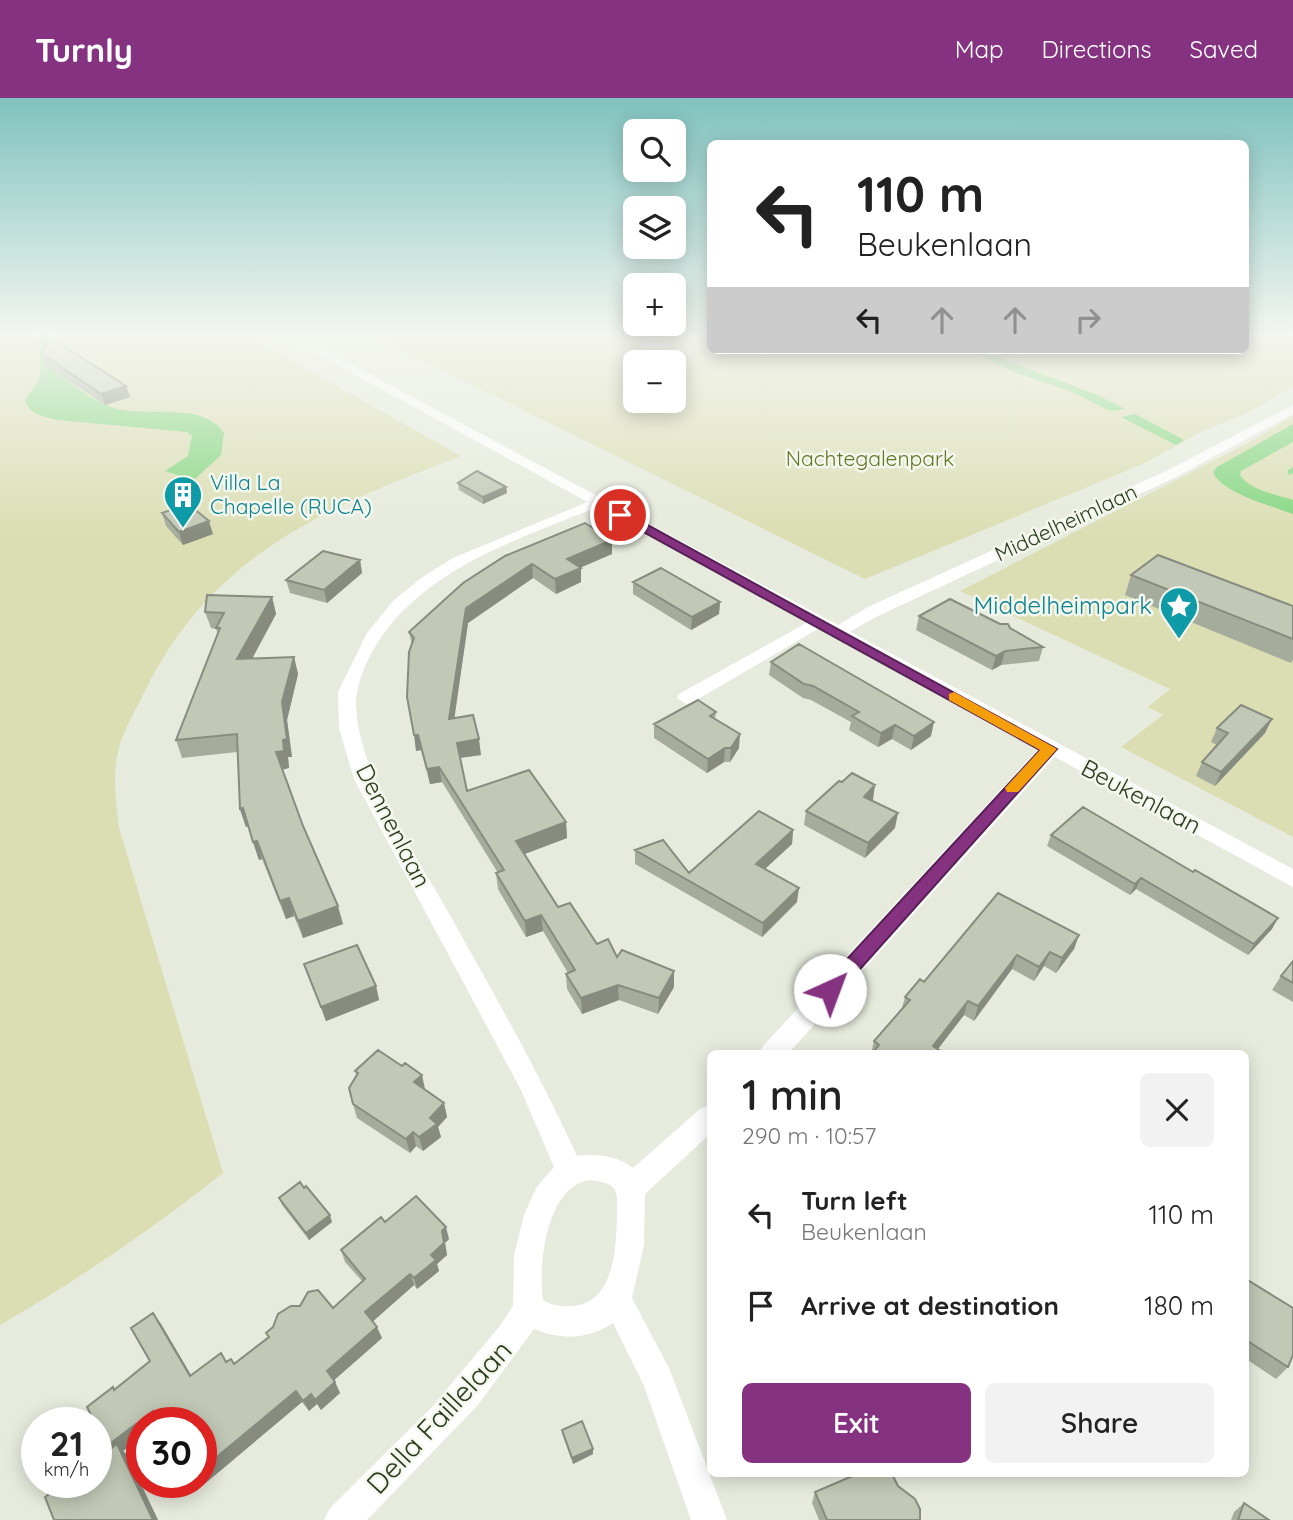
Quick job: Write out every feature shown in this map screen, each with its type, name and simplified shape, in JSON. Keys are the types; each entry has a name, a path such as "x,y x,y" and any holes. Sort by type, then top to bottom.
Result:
{"street":[{"name":"Beukenlaan","path":"410,401 836,632 1044,755 1293,878"},
{"name":"Middelheimlaan","path":"836,632 872,612 1171,474 1293,409"},
{"name":"Dennenlaan","path":"570,1171 531,1084 364,779 352,744 347,694 361,657 378,628 407,598 439,574 493,545 597,502"},
{"path":"686,698 817,622"},
{"path":"776,1050 1044,755"},
{"path":"630,1189 707,1120"},
{"path":"589,1167 616,1171 630,1189 625,1278 616,1300 603,1312 570,1323 548,1321 529,1309 526,1294 530,1254 542,1204 554,1185 570,1171 589,1167"},
{"path":"616,1300 633,1326 659,1379 709,1520"},
{"name":"Della Faillelaan","path":"342,1520 457,1405 510,1342 529,1309"}],"green space":[{"path":"0,401 364,401 461,456 365,495 320,517 278,541 239,570 204,604 172,644 127,726 117,755 115,781 119,828 223,1173 114,1253 0,1325"},
{"name":"Nachtegalenpark","path":"505,401 623,401 623,413 686,413 686,401 1268,401 1203,431 1143,464 865,579"},
{"name":"Middelheimpark","path":"1293,416 1293,837 1121,747 1163,715 1148,707 1170,689 960,591 1252,441"}],"shaded area":[{"path":"25,401 99,401 131,411 189,413 214,423 224,433 221,455 194,480 165,471 188,456 192,436 187,432 58,420 34,412"},
{"path":"1091,401 1110,401 1125,409 1110,411"},
{"path":"1135,414 1184,440 1176,445 1121,417"},
{"path":"1293,424 1293,442 1241,471 1240,475 1257,488 1293,500 1293,514 1248,498 1218,480 1213,472 1217,467"}],"building":[{"path":"477,471 506,487 483,497 458,483"},
{"path":"188,504 209,521 179,532 162,513"},
{"path":"585,523 612,540 567,559 581,568 555,579 532,564 466,608 449,719 473,715 479,739 457,743 467,791 529,770 566,822 516,841 558,907 570,903 597,944 608,939 617,957 622,950 674,971 659,998 618,985 581,998 566,974 575,970 541,915 525,921 496,873 504,870 439,767 427,769 418,735 414,735 407,697 409,652 414,638 409,632 463,583 505,556"},
{"path":"323,551 360,560 324,590 286,580"},
{"path":"1158,555 1293,606 1293,639 1131,575"},
{"path":"661,568 720,602 692,617 633,582"},
{"path":"207,595 272,597 237,659 294,657 282,702 287,739 283,740 284,751 276,752 303,826 338,906 298,921 289,898 280,901 257,841 253,842 243,808 240,809 237,734 176,740 220,628 216,628 224,613 205,612"},
{"path":"950,599 1000,624 1008,624 1010,628 1043,647 1005,651 996,656 919,616"},
{"path":"799,644 934,722 914,736 895,725 881,733 852,716 859,712 813,686 804,684 771,662"},
{"path":"698,700 716,712 710,716 740,734 731,748 725,748 708,759 654,724"},
{"path":"1241,705 1272,719 1221,772 1202,762 1228,733 1217,728"},
{"path":"852,773 875,785 864,797 898,813 868,843 806,811 839,781 842,782"},
{"path":"1083,807 1278,918 1254,944 1141,878 1135,884 1051,835"},
{"path":"759,811 793,830 756,864 799,888 763,923 635,850 663,840 689,873"},
{"path":"998,893 1079,935 1062,958 1050,952 1039,967 1017,955 978,1006 968,1001 933,1046 939,1050 875,1050 879,1045 874,1041 910,1000 905,997 920,979 924,982"},
{"path":"357,945 376,986 321,1007 304,964"},
{"path":"1293,961 1293,983 1281,976"},
{"path":"378,1050 422,1075 414,1082 444,1103 430,1118 437,1124 419,1137 413,1132 406,1139 353,1104 349,1088 358,1073 355,1071"},
{"path":"300,1182 330,1215 306,1233 279,1198"},
{"path":"416,1196 446,1227 442,1231 444,1243 431,1255 436,1260 414,1278 410,1274 365,1312 377,1327 327,1371 335,1382 315,1400 311,1394 303,1401 296,1391 217,1457 217,1407 126,1407 126,1432 112,1442 112,1407 87,1407 113,1387 114,1390 150,1361 131,1328 153,1313 190,1376 221,1353 226,1362 231,1359 234,1364 269,1337 266,1333 273,1327 278,1314 291,1306 300,1306 308,1292 318,1290 333,1308 365,1279 341,1250 381,1217 385,1222"},
{"path":"1249,1281 1293,1308 1293,1355 1288,1367 1249,1342"},
{"path":"582,1421 593,1449 572,1458 562,1430"},
{"path":"117,1444 126,1463 126,1498 143,1498 153,1520 54,1520 45,1498 112,1498 112,1448"},
{"path":"850,1477 894,1477 898,1486 915,1499 920,1509 920,1520 827,1520 815,1492"},
{"path":"1244,1503 1269,1520 1238,1520"}],"slow traffic":[{"path":"954,697 1050,749 1013,788"}],"place":[{"name":"Villa La Chapelle (RUCA)","path":"183,529"},
{"name":"Middelheimpark","path":"1179,640"}],"route":[{"path":"620,515 1050,749 830,990"}]}
